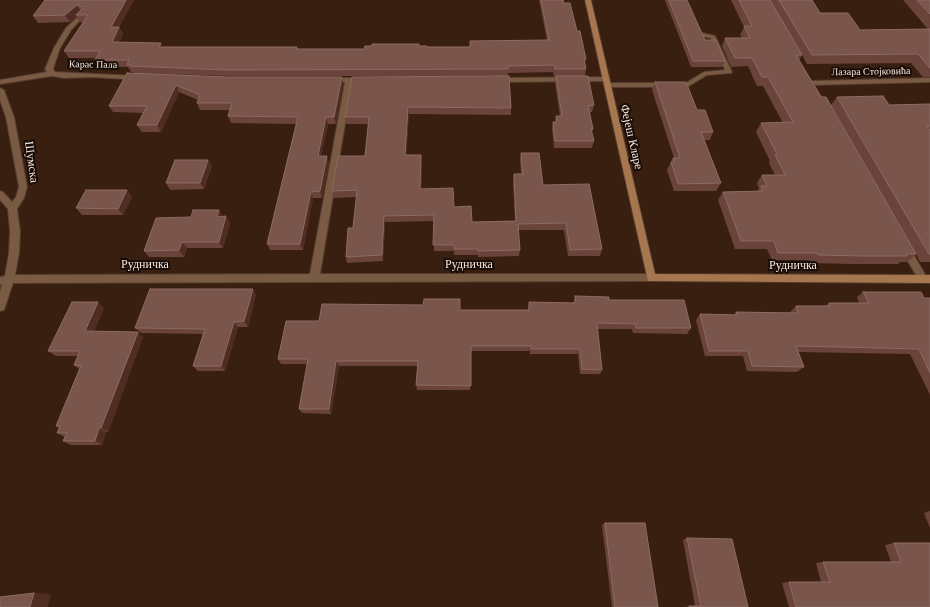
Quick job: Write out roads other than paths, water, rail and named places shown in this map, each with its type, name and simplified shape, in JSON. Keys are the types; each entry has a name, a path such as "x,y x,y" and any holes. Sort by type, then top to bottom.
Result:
{"street":[{"name":"Фејеш Кларе","path":"588,0 651,278"},
{"name":"Карас Пала","path":"82,15 68,29 57,48 49,69 52,74 64,76 92,75 147,78"},
{"path":"0,82 52,74"},
{"path":"325,80 372,80"},
{"path":"314,278 349,80"},
{"path":"489,80 606,82"},
{"name":"Лазара Стојковића","path":"812,83 930,80"},
{"name":"Шумска","path":"0,90 10,116 23,187 20,198 12,208"},
{"path":"0,194 12,208 15,238 14,253 4,280 0,307"},
{"path":"900,240 926,279"},
{"name":"Рудничка","path":"4,280 314,278 926,279"}],"lane":[{"path":"606,82 687,85 706,73 729,72 713,37 702,35"}]}
